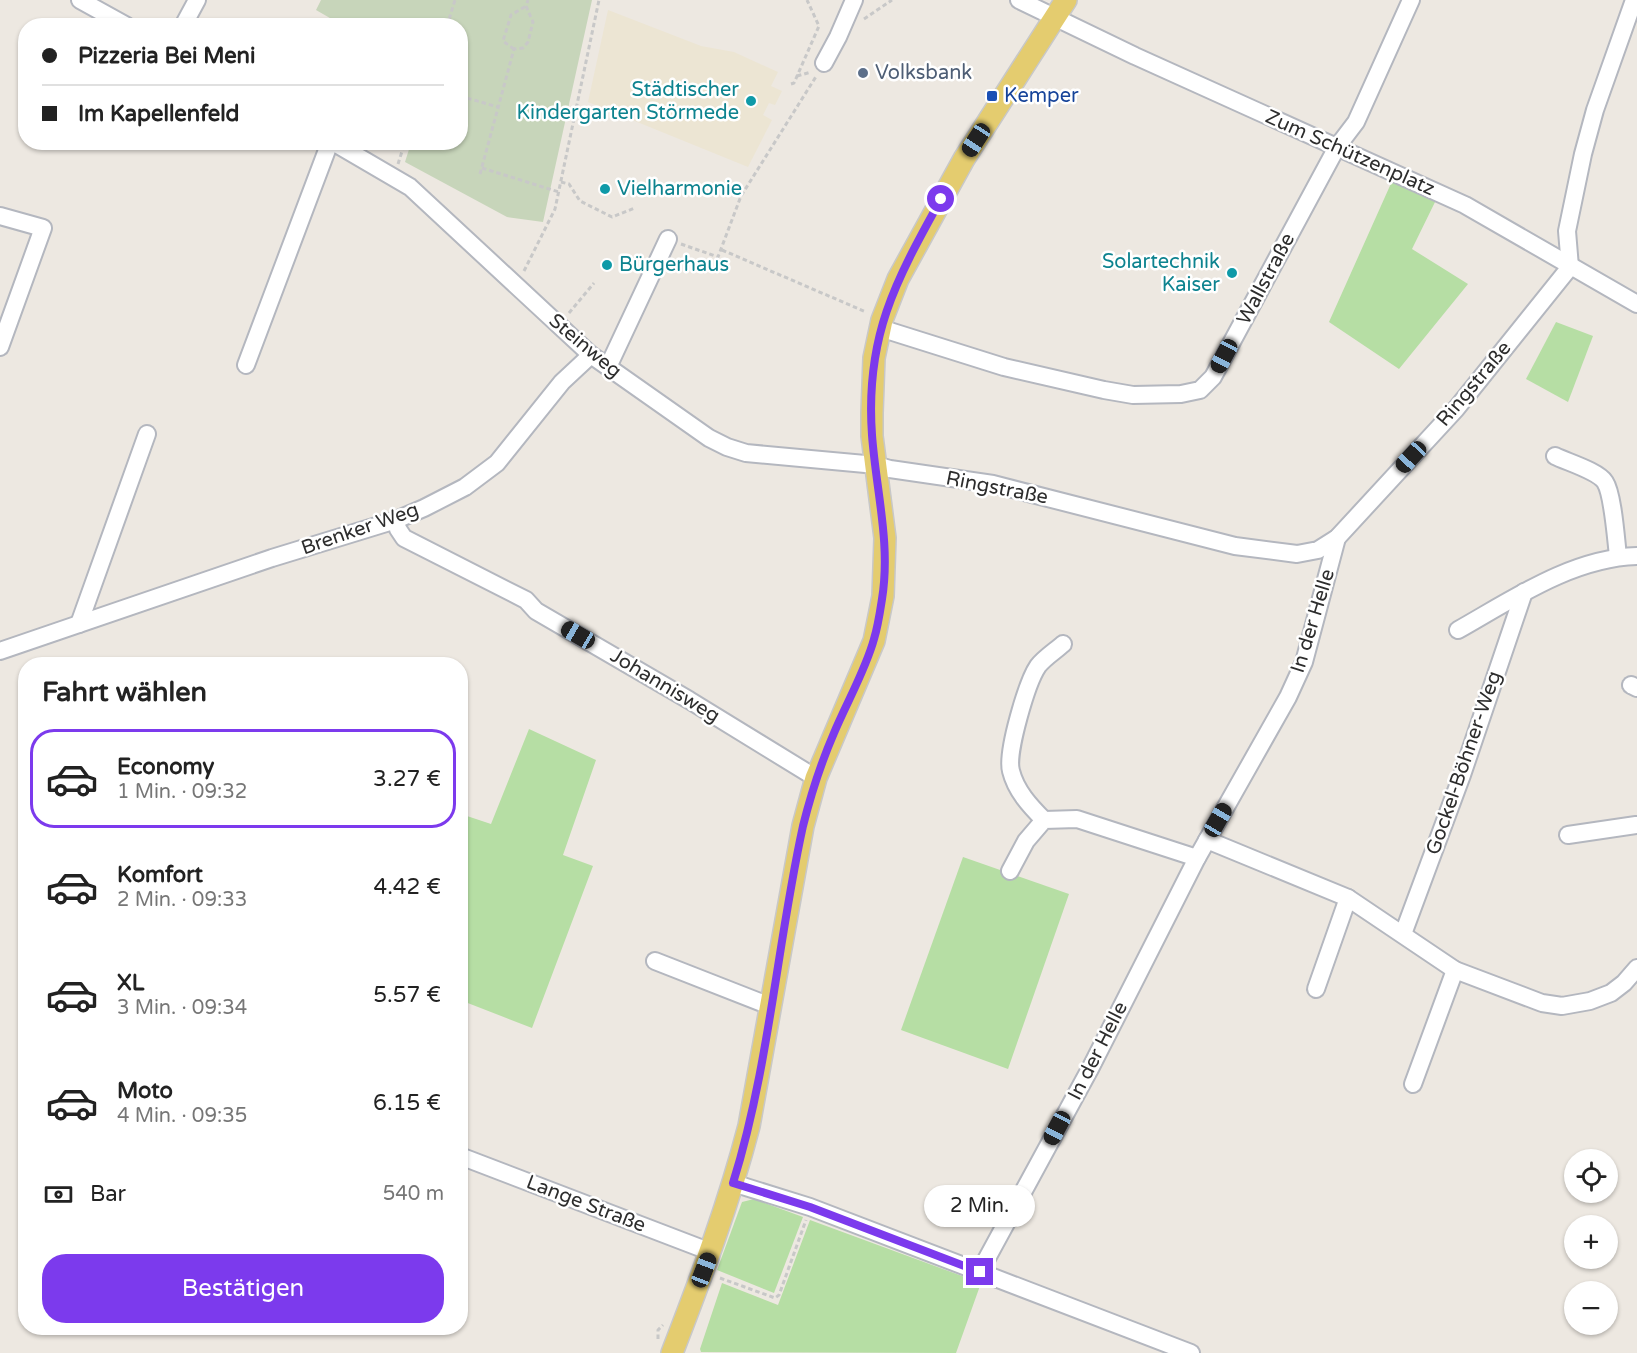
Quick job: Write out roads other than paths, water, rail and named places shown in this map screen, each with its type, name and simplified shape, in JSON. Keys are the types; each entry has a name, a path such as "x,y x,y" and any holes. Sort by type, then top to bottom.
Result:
{"main road":[{"path":"672,1353 711,1252 749,1126 803,826 816,778 874,640 880,607 885,538 872,436 874,358 881,324 903,269 958,169 1060,8"}],"street":[{"path":"80,0 113,18"},
{"path":"187,18 197,0"},
{"path":"821,69 854,0"},
{"name":"Zum Schützenplatz","path":"1019,0 1060,8 1135,56 1465,205 1637,304"},
{"name":"Wallstraße","path":"881,324 1004,367 1104,390 1157,396 1200,390 1213,377 1336,147 1356,122 1411,0"},
{"path":"1570,267 1567,231 1586,144 1595,110 1634,0"},
{"name":"Steinweg","path":"246,366 329,150"},
{"name":"Steinweg","path":"346,150 410,187 591,355 709,438 746,453 876,465"},
{"path":"0,216 43,228 0,347"},
{"path":"608,367 668,239"},
{"name":"Ringstraße","path":"876,465 993,484 1235,546 1297,554 1318,550 1337,538 1456,408 1570,267"},
{"name":"Brenker Weg","path":"0,651 261,562 396,520 424,508 465,487 504,455 562,382 591,355"},
{"path":"79,624 147,434"},
{"path":"1555,456 1589,471 1605,482 1609,494 1618,556"},
{"name":"Johannisweg","path":"396,520 404,538 526,600 536,611 680,694 816,778"},
{"name":"In der Helle","path":"980,1272 1091,1066 1197,858 1288,697 1304,662 1337,538"},
{"path":"1458,630 1524,592 1565,573 1618,556 1637,556"},
{"name":"Gockel-Böhner-Weg","path":"1403,934 1462,775 1524,592"},
{"path":"1044,820 1024,799 1014,780 1009,760 1014,733 1039,665 1062,644"},
{"path":"1010,871 1026,841 1044,820 1077,819 1197,858"},
{"path":"1568,835 1636,823"},
{"path":"1207,840 1348,898 1455,970 1542,1003 1563,1006 1590,1001 1611,993 1624,983 1637,968"},
{"path":"1316,988 1348,898"},
{"path":"655,961 770,1006"},
{"path":"1413,1084 1455,970"},
{"name":"Lange Straße","path":"468,1159 711,1252"},
{"path":"733,1183 810,1207 1191,1353"}],"place":[{"name":"Volksbank","path":"863,73"},
{"name":"Kemper","path":"992,96"},
{"name":"Städtischer Kindergarten Störmede","path":"751,101"},
{"name":"Vielharmonie","path":"605,189"},
{"name":"Bürgerhaus","path":"607,265"},
{"name":"Solartechnik Kaiser","path":"1232,273"}]}
